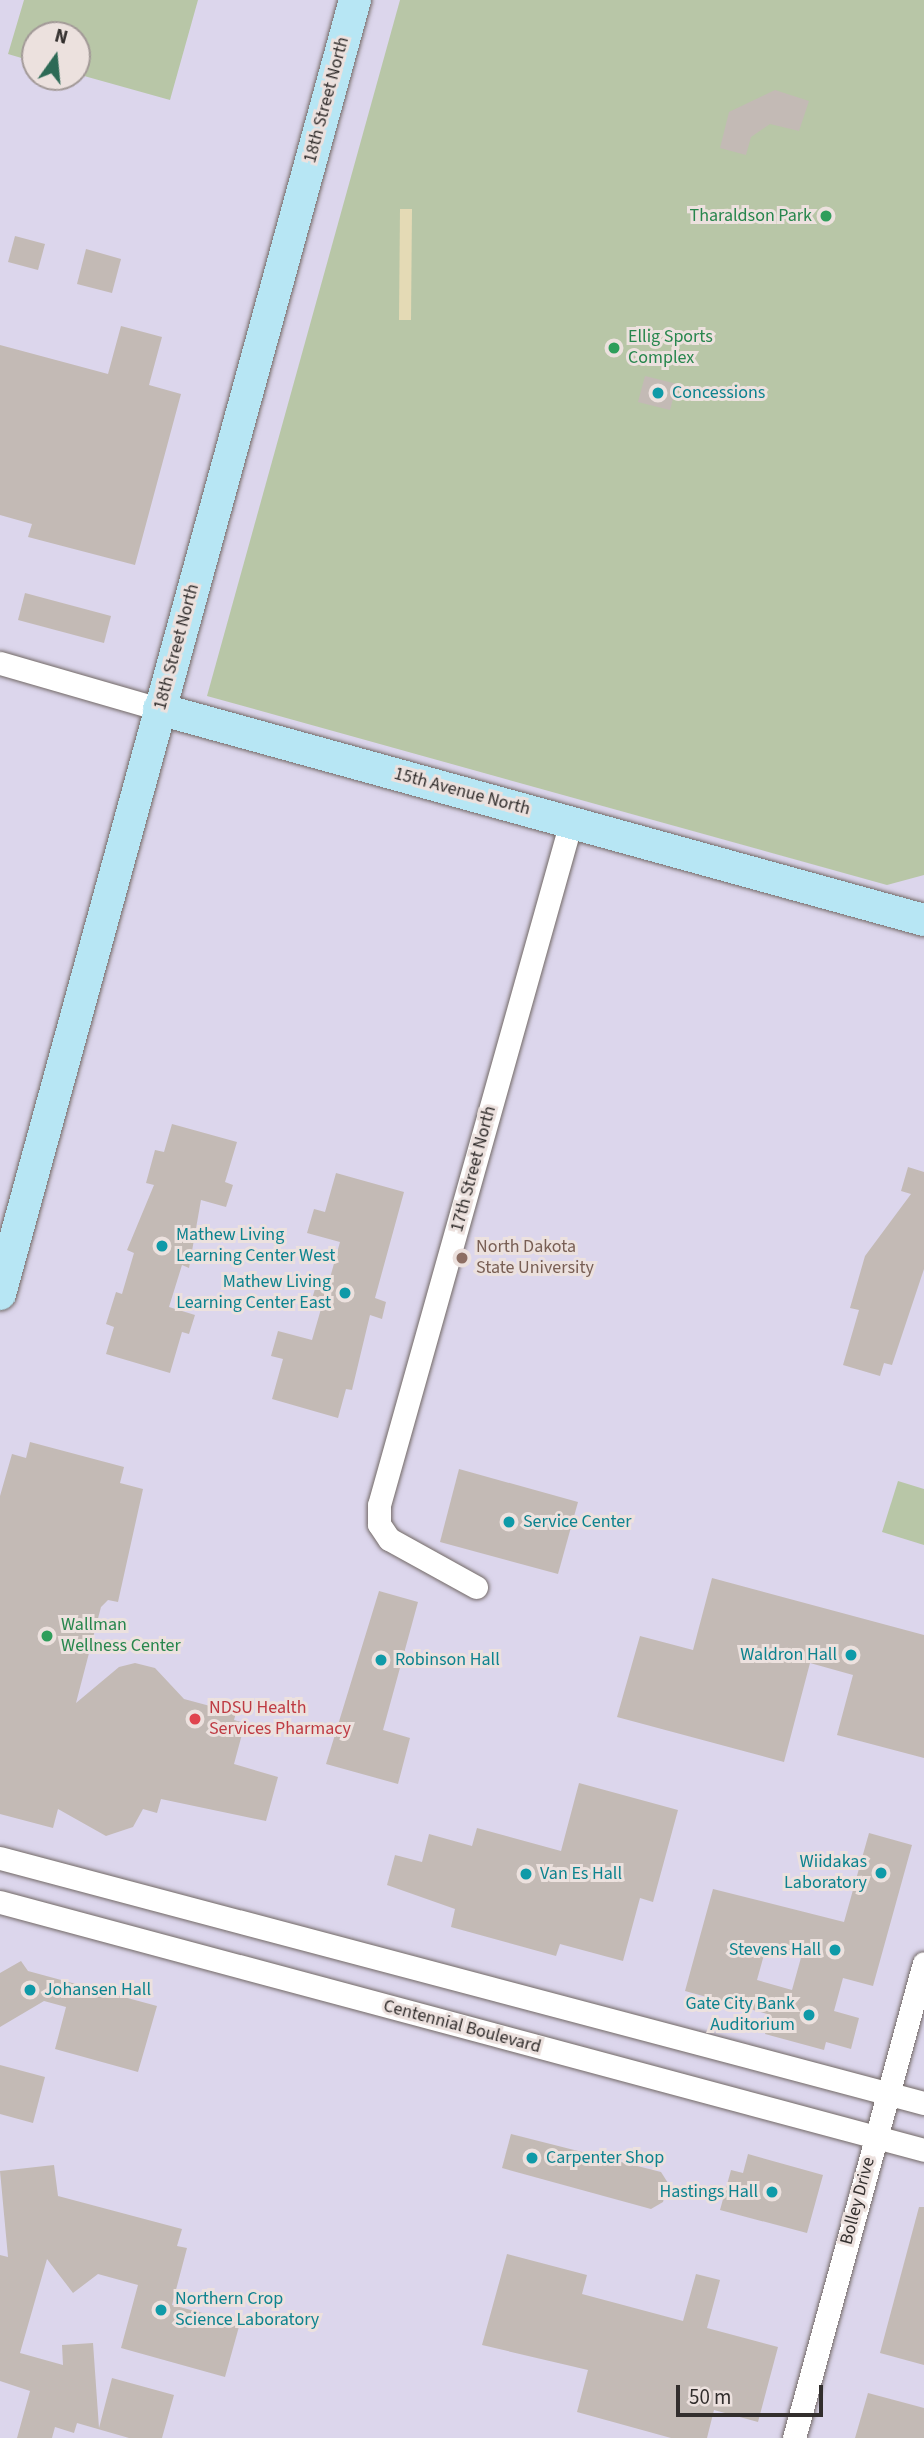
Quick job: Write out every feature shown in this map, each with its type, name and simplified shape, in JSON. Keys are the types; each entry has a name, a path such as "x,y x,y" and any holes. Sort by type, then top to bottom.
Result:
{"street":[{"name":"18th Street North","path":"0,1294 355,0"},
{"name":"15th Avenue North","path":"0,663 924,920"},
{"name":"17th Street North","path":"476,1587 389,1539 379,1524 379,1506 571,822"},
{"path":"0,1858 924,2103"},
{"name":"Centennial Boulevard","path":"0,1902 924,2150"},
{"name":"Bolley Drive","path":"794,2438 924,1964"}],"shaded area":[{"name":"North Dakota State University","path":"0,0 924,0 924,2438 0,2438"}],"green space":[{"path":"24,0 198,0 170,100 91,78 91,21 21,21 21,58 8,54"},
{"name":"Ellig Sports Complex","path":"400,0 924,0 924,875 887,885 207,696"},
{"path":"898,1481 924,1489 924,1545 882,1532"}],"sand":[{"path":"400,209 412,209 411,320 399,320"}],"building":[{"path":"775,90 809,101 799,131 770,124 751,137 746,155 720,148 729,112"},
{"path":"15,236 45,244 38,270 8,262"},
{"path":"86,249 121,259 112,293 77,284"},
{"path":"121,326 162,337 149,385 181,394 135,565 28,537 32,524 0,515 0,345 108,374"},
{"name":"Concessions","path":"645,376 677,384 670,410 638,402"},
{"path":"25,593 111,616 104,643 18,620"},
{"name":"Mathew Living Learning Center West","path":"172,1124 237,1142 225,1182 233,1185 226,1207 201,1200 189,1268 182,1265 169,1307 195,1315 189,1334 182,1332 170,1373 106,1354 114,1327 106,1324 116,1292 122,1294 134,1253 127,1250 154,1185 146,1183 155,1150 164,1152"},
{"path":"908,1167 924,1172 924,1269 892,1365 884,1363 880,1376 843,1365 859,1310 850,1308 865,1256 911,1194 901,1191"},
{"name":"Mathew Living Learning Center East","path":"336,1173 404,1192 375,1298 386,1302 382,1319 370,1315 352,1390 346,1389 338,1418 272,1399 283,1359 271,1356 278,1331 312,1340 323,1302 312,1299 317,1282 328,1285 340,1242 307,1233 314,1209 325,1212"},
{"name":"Wallman Wellness Center","path":"30,1442 124,1467 120,1483 143,1489 118,1602 108,1600 101,1607 76,1703 119,1667 135,1663 155,1668 184,1699 236,1713 234,1720 245,1723 234,1764 278,1777 266,1821 161,1799 157,1813 143,1809 133,1827 106,1836 58,1809 53,1828 0,1814 0,1496 12,1454 26,1458"},
{"name":"Service Center","path":"459,1469 578,1502 558,1574 440,1542"},
{"path":"712,1578 924,1635 924,1758 837,1735 853,1675 810,1663 784,1762 617,1717 640,1636 693,1650"},
{"name":"Robinson Hall","path":"379,1591 418,1602 383,1730 410,1738 398,1784 326,1764"},
{"name":"Van Es Hall","path":"579,1783 678,1810 653,1902 640,1898 623,1961 560,1944 556,1956 451,1927 455,1909 387,1885 395,1855 422,1862 429,1834 472,1846 477,1828 561,1851"},
{"path":"869,1833 912,1845 873,1986 843,1978 834,2011 859,2018 851,2049 826,2042 824,2050 765,2034 771,2015 685,1991 713,1889 844,1922","holes":["767,1944 802,1954 792,1990 757,1980"]},
{"path":"21,1961 28,1971 157,2006 138,2072 55,2049 66,2007 44,2001 0,2027 0,1973"},
{"path":"0,2065 45,2077 33,2123 0,2114"},
{"path":"511,2134 661,2172 668,2183 663,2202 651,2209 502,2168"},
{"name":"Hastings Hall","path":"748,2154 823,2175 807,2233 720,2210 731,2170 743,2173"},
{"name":"Northern Crop Science Laboratory","path":"54,2165 58,2196 182,2229 177,2246 187,2248 172,2305 240,2323 225,2377 121,2348 138,2285 98,2274 73,2293 47,2259 20,2353 63,2365 62,2345 93,2343 99,2428 112,2378 174,2395 162,2438 129,2438 77,2423 74,2433 55,2427 52,2438 17,2438 30,2391 0,2381 0,2255 8,2257 0,2171"},
{"path":"919,2207 924,2207 924,2365 880,2353"},
{"path":"507,2254 587,2275 582,2294 683,2321 696,2274 720,2280 707,2328 778,2347 758,2422 714,2410 707,2438 671,2438 577,2412 588,2370 482,2345"},
{"path":"868,2393 924,2408 924,2438 855,2438"}],"place":[{"name":"Tharaldson Park","path":"826,216"},
{"name":"Ellig Sports Complex","path":"614,348"},
{"name":"Concessions","path":"658,393"},
{"name":"Mathew Living Learning Center West","path":"162,1246"},
{"name":"North Dakota State University","path":"462,1258"},
{"name":"Mathew Living Learning Center East","path":"345,1293"},
{"name":"Service Center","path":"509,1522"},
{"name":"Wallman Wellness Center","path":"47,1636"},
{"name":"Waldron Hall","path":"851,1655"},
{"name":"Robinson Hall","path":"381,1660"},
{"name":"NDSU Health Services Pharmacy","path":"195,1719"},
{"name":"Wiidakas Laboratory","path":"881,1873"},
{"name":"Van Es Hall","path":"526,1874"},
{"name":"Stevens Hall","path":"835,1950"},
{"name":"Johansen Hall","path":"30,1990"},
{"name":"Gate City Bank Auditorium","path":"809,2015"},
{"name":"Carpenter Shop","path":"532,2158"},
{"name":"Hastings Hall","path":"772,2192"},
{"name":"Northern Crop Science Laboratory","path":"161,2310"}]}
